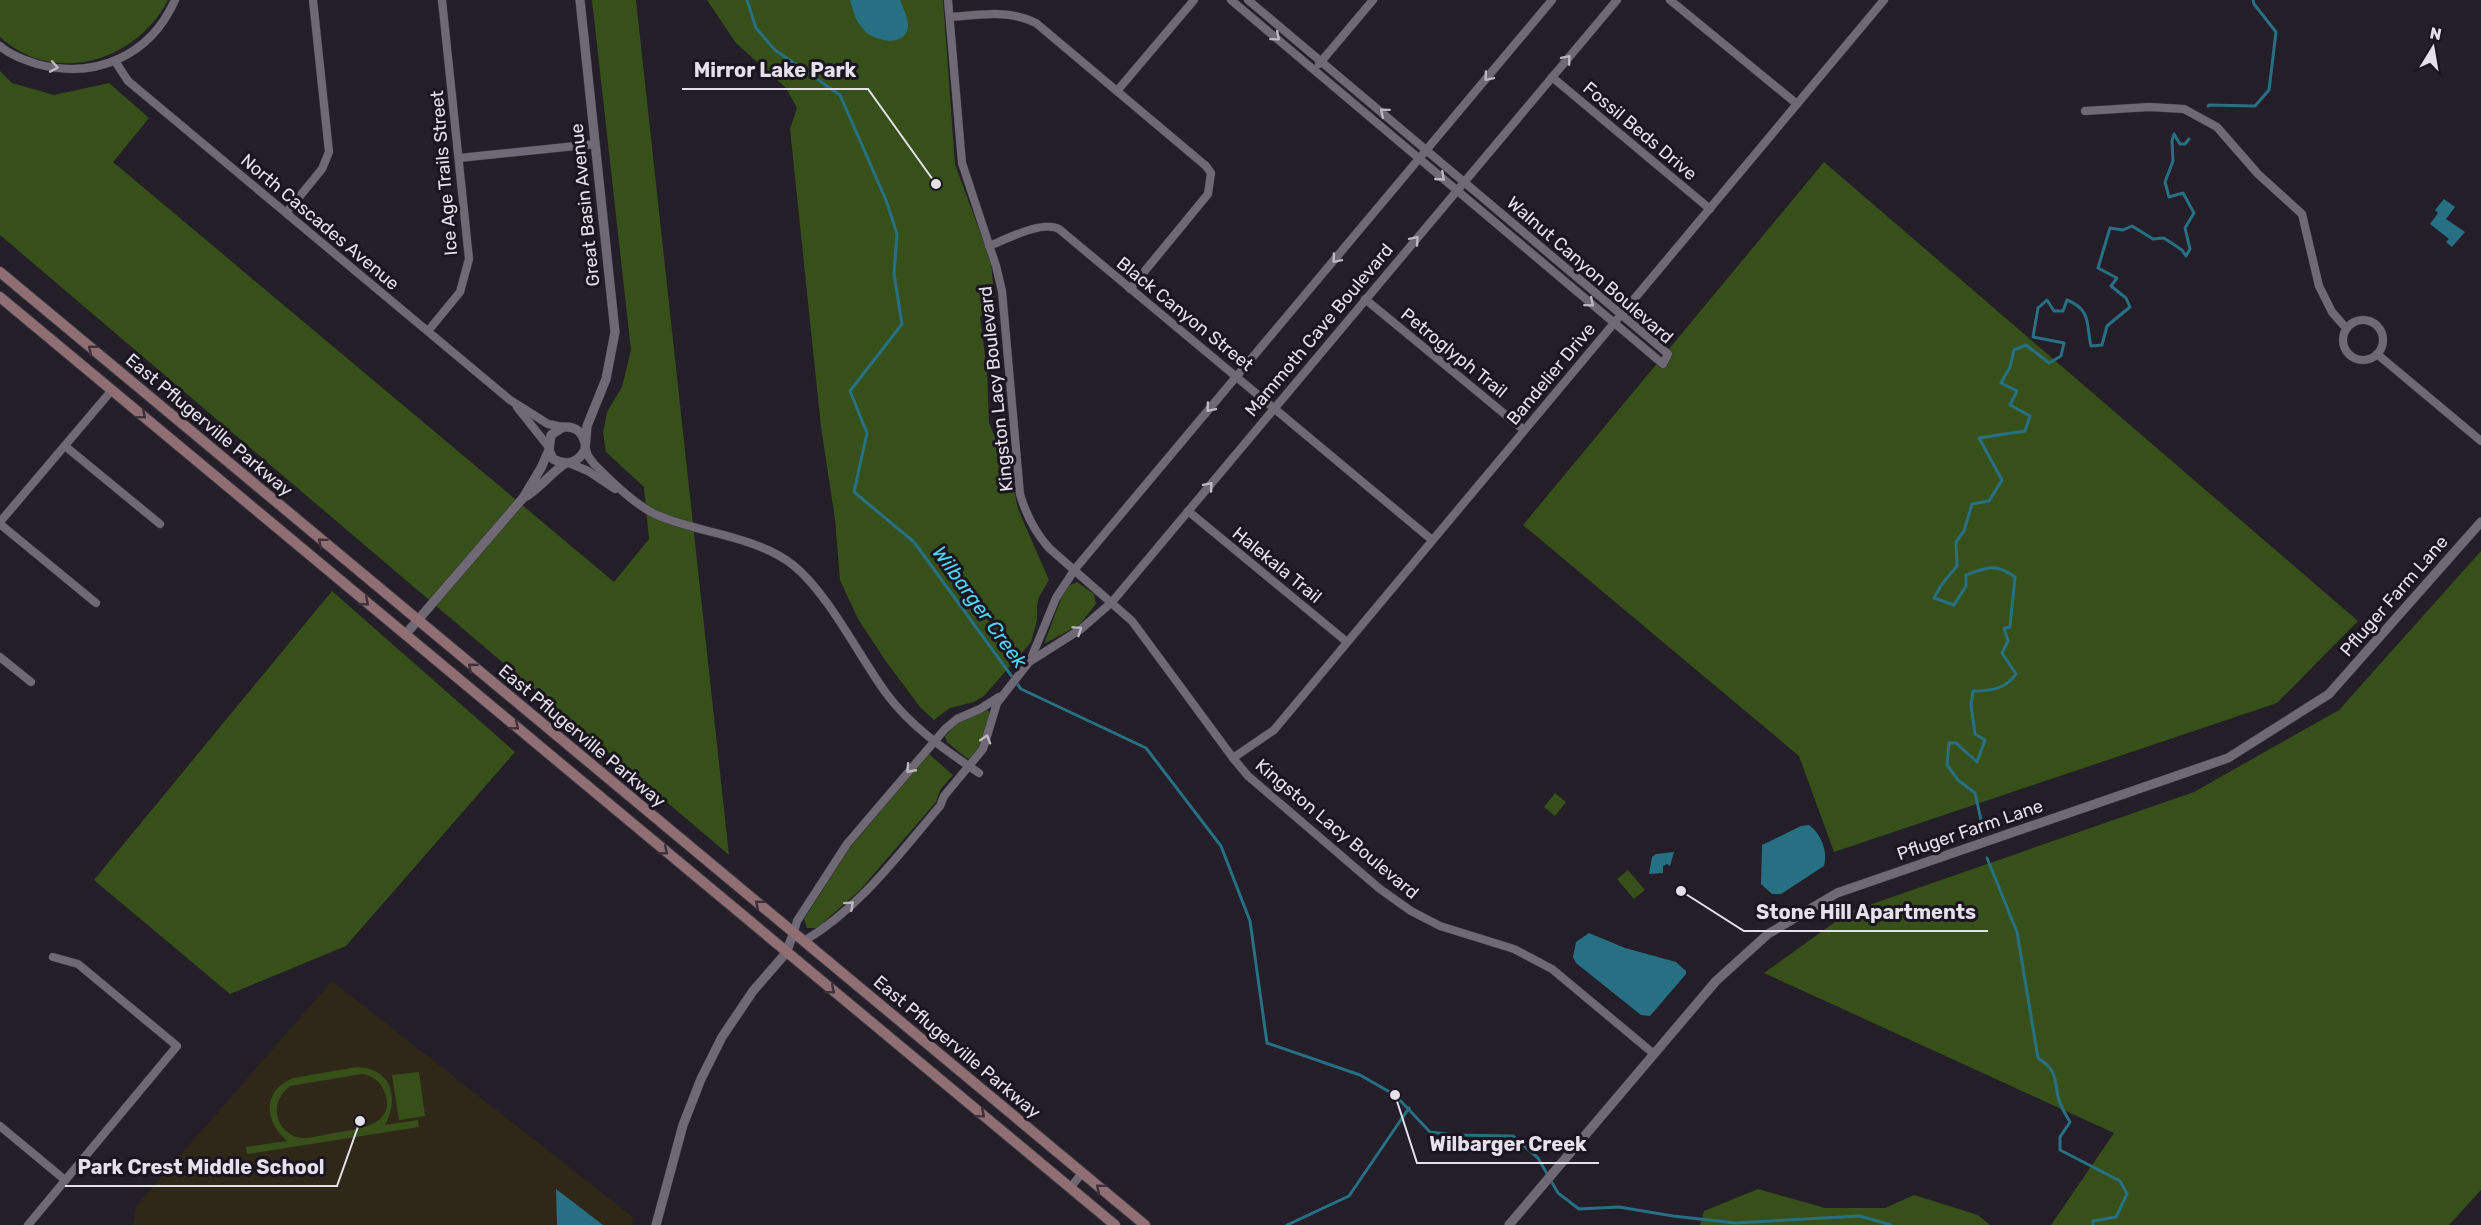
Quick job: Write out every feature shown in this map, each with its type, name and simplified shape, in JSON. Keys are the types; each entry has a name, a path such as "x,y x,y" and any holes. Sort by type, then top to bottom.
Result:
{"main road":[{"name":"East Pflugerville Parkway","path":"0,272 1145,1225"},
{"name":"East Pflugerville Parkway","path":"0,297 1115,1225"}],"street":[{"path":"1,50 27,61 54,68 95,68 115,61 140,45 156,30 175,0"},
{"path":"286,213 322,169 329,152 313,0"},
{"name":"Ice Age Trails Street","path":"428,332 460,292 469,259 442,0"},
{"name":"Great Basin Avenue","path":"580,0 615,332 606,379 586,426 585,444"},
{"name":"Kingston Lacy Boulevard","path":"948,0 962,163 1002,291 1020,494 1030,524 1048,548 1075,569 1139,629 1248,776 1380,889 1411,911 1440,926 1514,948 1552,969 1654,1054"},
{"path":"1117,91 1194,0"},
{"name":"Walnut Canyon Boulevard","path":"1231,0 1663,364 1668,354 1248,0"},
{"path":"1314,69 1373,0"},
{"name":"Mammoth Cave Boulevard","path":"786,953 847,909 881,876 940,806 944,796 984,749 994,712 1003,694 1029,662 1056,598 1075,569 1552,0"},
{"name":"Mammoth Cave Boulevard","path":"1029,662 1081,629 1112,602 1617,0"},
{"path":"1670,0 1797,104"},
{"name":"Bandelier Drive","path":"1233,758 1274,730 1884,0"},
{"path":"950,17 1001,13 1024,17 1036,23 1206,166 1210,173 1210,189 1204,200 1130,289"},
{"name":"North Cascades Avenue","path":"115,61 128,81 512,401 548,424 565,427"},
{"name":"Fossil Beds Drive","path":"1552,77 1710,208"},
{"path":"2085,111 2149,107 2184,109 2217,127 2259,174 2302,214 2319,286 2332,312 2346,328"},
{"path":"459,158 595,144"},
{"name":"Black Canyon Street","path":"989,246 1038,227 1055,227 1238,376 1273,409 1432,540"},
{"name":"Petroglyph Trail","path":"1365,300 1524,430"},
{"path":"2357,320 2376,324 2383,335 2381,348 2377,354 2372,358 2359,359 2348,353 2342,340 2346,328 2357,320"},
{"path":"2377,354 2481,441"},
{"path":"96,603 0,523 112,390"},
{"name":"North Cascades Avenue","path":"512,401 548,448"},
{"name":"Great Basin Avenue","path":"565,427 582,421 596,405"},
{"path":"405,635 523,498 541,468 553,432 565,427 578,430 588,456 594,464 639,504"},
{"path":"523,498 533,492 552,472 582,456 585,444"},
{"path":"65,446 160,524"},
{"path":"548,448 554,459 588,471 657,515 762,548 793,566 812,585 896,705 934,741 979,773"},
{"name":"Halekala Trail","path":"1188,511 1347,642"},
{"name":"Pfluger Farm Lane","path":"1509,1225 1716,981 1768,934 1837,893 2228,758 2329,694 2481,522"},
{"path":"0,657 31,682"},
{"name":"Mammoth Cave Boulevard","path":"794,932 797,921 816,889 847,844 934,741 951,723 1003,694"},
{"path":"656,1225 682,1125 701,1079 722,1037 743,1006 786,953 794,932"},
{"path":"28,1225 177,1046 78,964 53,957"},
{"path":"0,1126 65,1180"},
{"path":"1070,1188 1082,1173"}],"shaded area":[{"path":"332,981 634,1218 632,1225 133,1225 136,1206"}],"green space":[{"path":"0,0 168,0 154,21 136,39 115,52 93,60 69,63 45,61 21,52 0,37"},
{"path":"592,0 636,0 729,855 0,235 0,71 12,83 54,95 109,83 149,118 113,162 614,582 649,539 644,487 606,452 603,433 607,412 622,387 631,350"},
{"path":"707,0 943,0 955,164 991,262 995,306 980,317 987,371 989,423 1011,475 1018,509 1049,580 1039,597 1037,620 1031,642 984,696 974,702 950,708 934,720 920,707 885,660 858,619 840,580 835,519 821,427 790,129 797,108 786,88 736,43"},
{"path":"1824,162 2358,621 2277,703 1834,852 1799,756 1523,525"},
{"path":"2481,551 2481,1190 2449,1225 2051,1225 2114,1133 1764,973 1849,912 2194,792 2339,710"},
{"path":"1077,582 1094,594 1096,604 1079,625 1044,644 1064,591 1068,586"},
{"path":"332,591 515,752 346,946 230,994 94,880"},
{"path":"987,710 990,712 984,738 978,751 968,759 947,742 945,736 957,724"},
{"path":"929,754 953,775 940,790 936,802 859,891 817,928 807,928 804,919 848,850"},
{"path":"1555,793 1566,802 1555,816 1544,807"},
{"path":"1628,870 1645,890 1634,899 1617,879"},
{"path":"357,1067 369,1069 379,1073 390,1087 392,1105 385,1125 418,1120 419,1127 247,1154 246,1147 287,1141 274,1125 270,1107 271,1098 276,1091 293,1078","holes":["366,1075 379,1083 387,1101 386,1111 373,1123 353,1130 305,1138 293,1136 279,1121 277,1104 290,1086"]},
{"path":"419,1072 425,1116 399,1120 392,1075"},
{"path":"1758,1189 1825,1208 1885,1208 1914,1195 1978,1215 1990,1225 1700,1225 1704,1211"}],"water":[{"path":"850,0 900,0 908,21 905,34 901,38 888,41 868,34 857,20"},
{"path":"2444,199 2455,207 2446,219 2465,232 2452,247 2446,242 2449,239 2430,224 2438,213 2435,210"},
{"path":"1809,825 1817,833 1822,843 1825,855 1824,866 1781,894 1772,894 1761,884 1762,845 1801,826"},
{"path":"1674,852 1670,866 1667,864 1663,866 1663,873 1649,874 1652,857 1656,854"},
{"path":"1589,933 1625,948 1676,962 1686,971 1686,974 1650,1016 1641,1015 1576,963 1573,957 1576,942"},
{"path":"556,1189 603,1225 557,1225"}],"waterway":[{"name":"Wilbarger Creek","path":"747,0 756,28 775,50 840,95 886,200 897,234 894,274 902,324 850,391 867,433 854,492 914,542 1021,689 1146,748 1221,846 1250,921 1267,1043 1360,1075 1395,1095 1430,1132 1454,1135 1513,1136 1538,1158 1558,1193 1579,1209 1619,1207 1735,1223 1860,1216 1891,1225"},
{"path":"2208,106 2255,106 2269,90 2276,32 2253,0"},
{"path":"1981,820 1975,793 1958,780 1947,765 1949,743 1956,743 1977,762 1985,740 1975,734 1971,705 1973,691 1997,688 2007,683 2016,674 2002,653 2008,641 2004,628 2010,627 2015,577 1997,568 1986,568 1966,575 1966,586 1954,605 1934,598 1957,566 1956,542 1964,531 1972,504 1989,501 2002,480 1979,438 2025,431 2030,416 2010,405 2017,391 2001,383 2010,367 2014,350 2026,345 2049,363 2061,356 2064,343 2033,337 2038,308 2047,300 2054,311 2063,311 2067,300 2081,308 2086,319 2091,346 2102,345 2107,326 2130,307 2126,298 2111,286 2117,278 2098,268 2110,228 2123,230 2132,226 2153,239 2164,238 2182,250 2186,256 2190,249 2185,228 2194,213 2183,193 2169,197 2165,182 2173,161 2174,134 2180,144 2185,144 2189,139"},
{"path":"1987,858 2017,932 2038,1058 2052,1072 2060,1103 2070,1122 2060,1137 2060,1150 2120,1181 2127,1194 2116,1217 2093,1221 2093,1225"},
{"path":"1287,1225 1349,1196 1409,1108"}],"place":[{"name":"Mirror Lake Park","path":"936,184"},
{"name":"Stone Hill Apartments","path":"1681,891"},
{"name":"Wilbarger Creek","path":"1395,1095"},
{"name":"Park Crest Middle School","path":"360,1121"}]}
